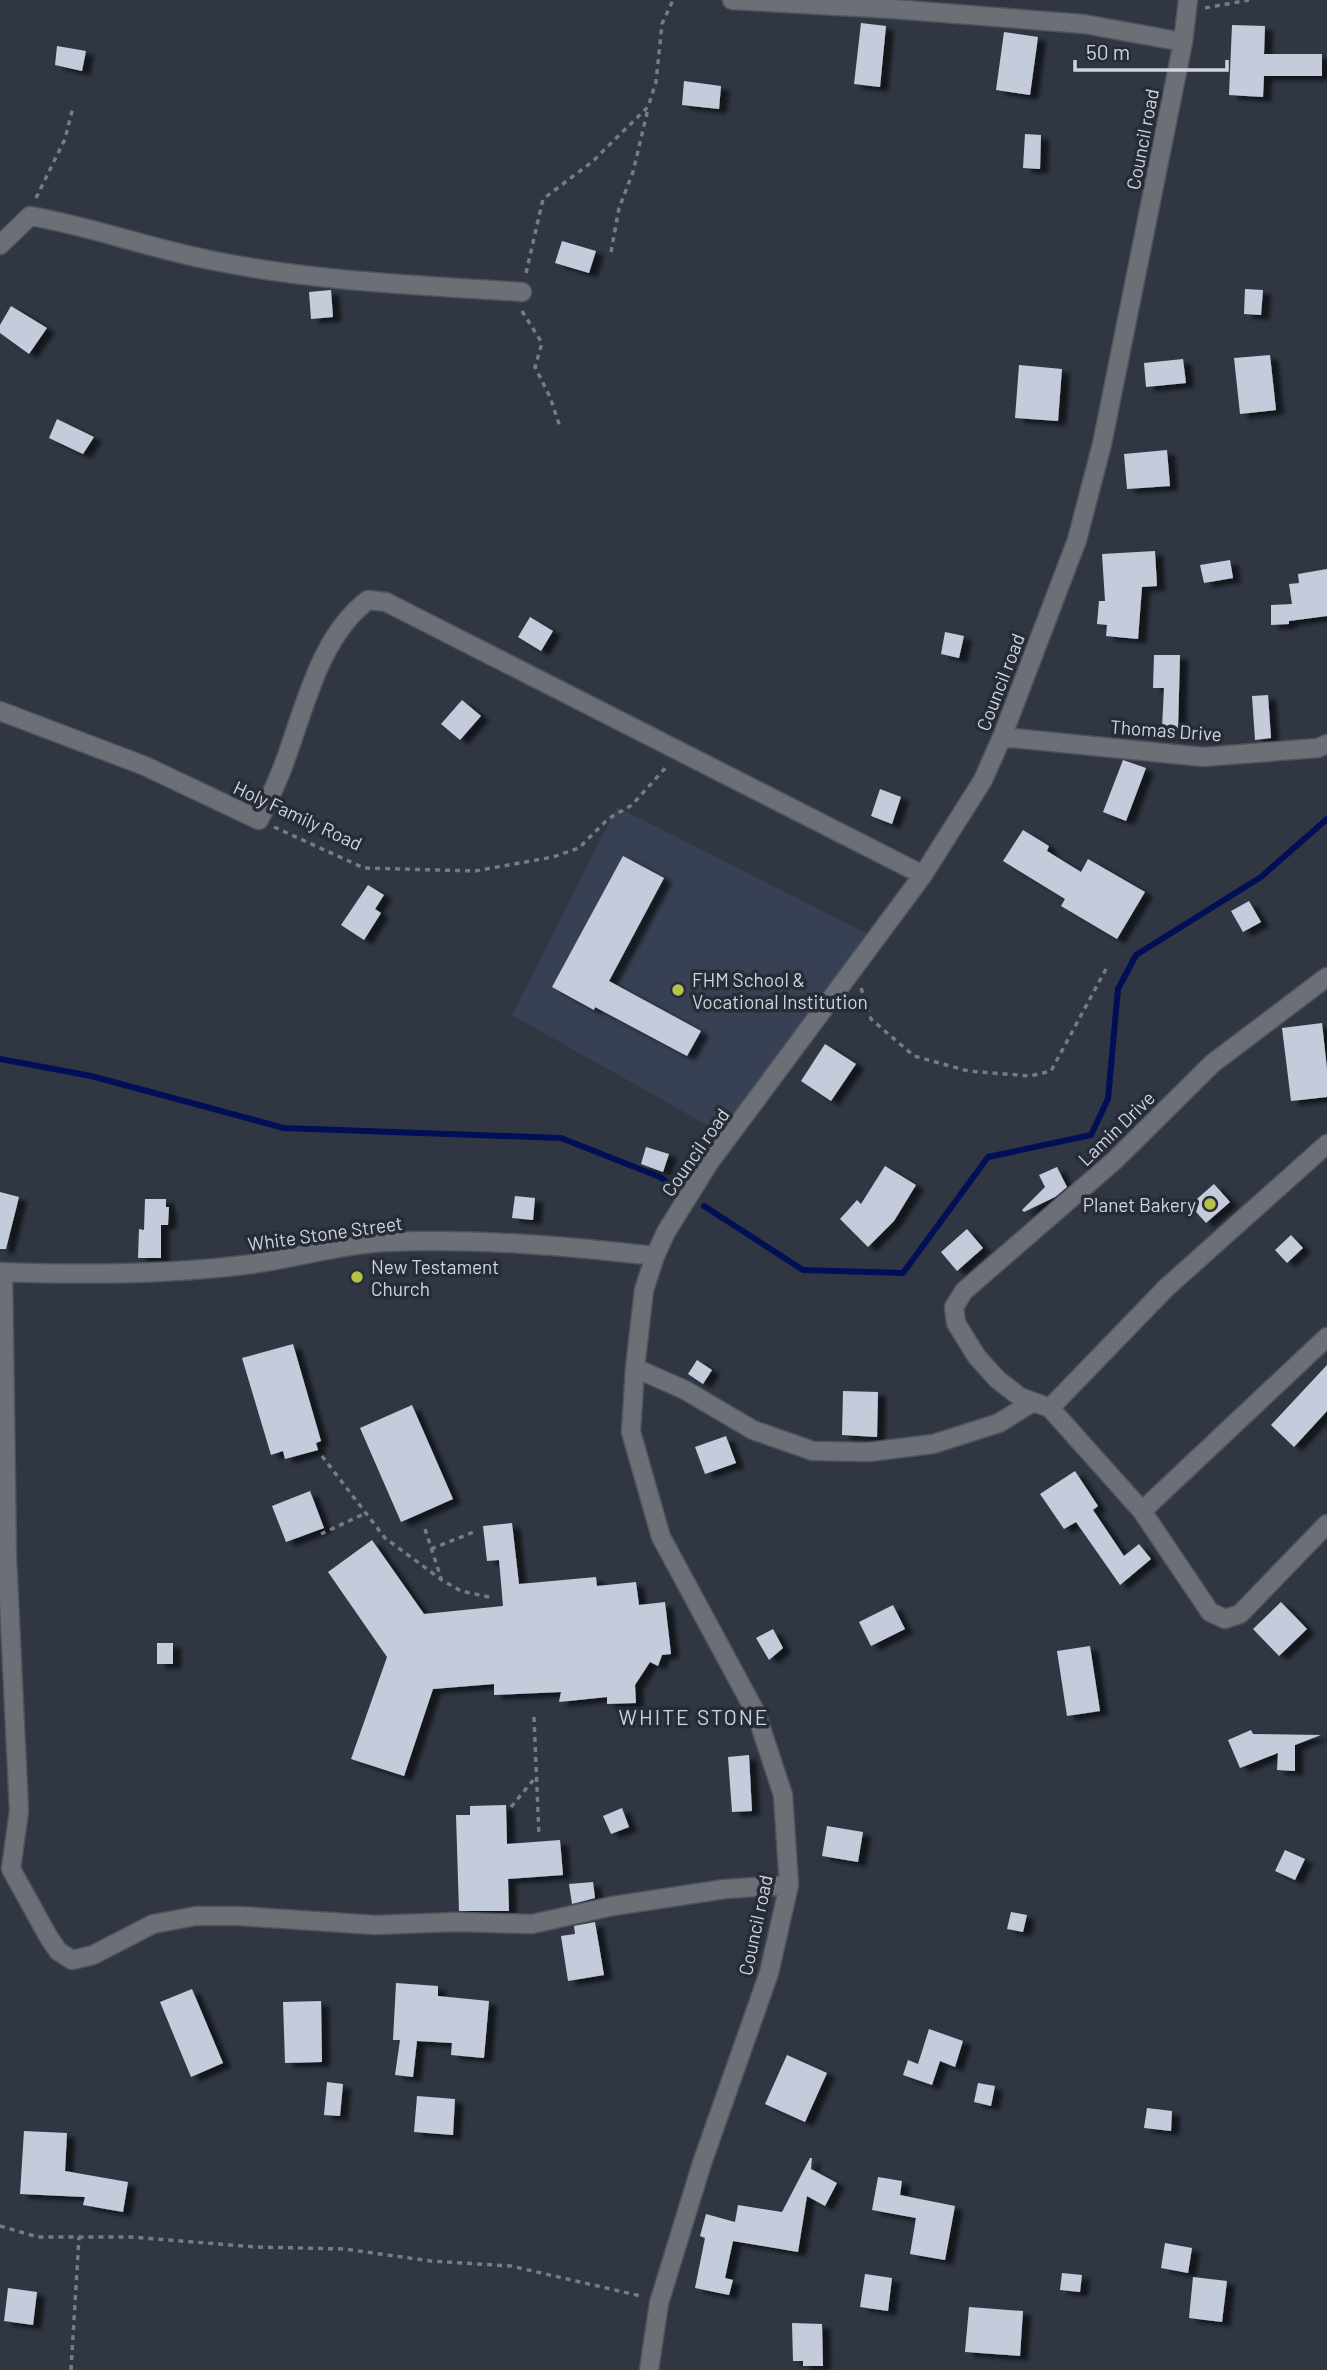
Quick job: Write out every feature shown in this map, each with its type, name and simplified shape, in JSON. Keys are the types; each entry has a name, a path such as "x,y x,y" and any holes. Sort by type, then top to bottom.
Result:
{"street":[{"path":"732,0 1084,24 1183,42"},
{"name":"Council road","path":"649,2370 659,2303 702,2163 769,1973 789,1885 783,1795 756,1713 661,1537 631,1432 644,1290 666,1232 709,1163 923,875 983,780 1002,737 1077,540 1087,504 1119,366 1183,42 1187,6"},
{"path":"0,245 30,216 67,222 203,259 265,270 522,292"},
{"path":"259,820 283,765 316,675 333,639 354,611 368,600 386,602 923,875"},
{"name":"Holy Family Road","path":"0,711 145,766 259,820"},
{"name":"Thomas Drive","path":"1002,737 1203,757 1318,748 1327,744"},
{"name":"Lamin Drive","path":"1033,1402 1020,1397 998,1380 977,1357 956,1323 954,1307 964,1291 1114,1161 1213,1063 1327,977"},
{"path":"1050,1408 1166,1289 1327,1144"},
{"name":"White Stone Street","path":"1,1272 176,1272 246,1265 382,1242 475,1242 595,1249 655,1256"},
{"path":"1,1272 7,1558 19,1811 6,1869 58,1951 72,1960 93,1955 153,1924 196,1916 239,1916 375,1925 455,1922 532,1924 613,1906 725,1889 789,1885"},
{"path":"1142,1511 1327,1337"},
{"path":"635,1368 685,1390 753,1430 813,1451 869,1452 933,1444 999,1423 1033,1402 1050,1408 1142,1511 1210,1612 1224,1619 1240,1614 1327,1524"}],"path":[{"path":"611,253 619,208 633,172 656,82 663,24 673,0"},
{"path":"1187,6 1249,0"},
{"path":"30,216 40,187 65,139 73,107"},
{"path":"560,426 550,397 535,367 542,343 519,306 543,199 592,162 648,107"},
{"name":"Holy Family Road","path":"259,820 364,869 475,871 553,857 579,848 608,818 632,805 680,752"},
{"path":"855,970 871,1019 914,1056 968,1071 1030,1076 1051,1070 1106,969"},
{"path":"322,1456 385,1538 461,1591 489,1597"},
{"path":"321,1534 366,1513"},
{"path":"425,1530 442,1580"},
{"path":"431,1549 476,1531"},
{"path":"534,1717 539,1836"},
{"path":"511,1807 537,1776"},
{"path":"0,2226 38,2237 131,2237 256,2247 344,2249 431,2261 511,2266 632,2292 659,2303"},
{"path":"71,2370 79,2238"}],"shaded area":[{"name":"FHM School & Vocational Institution","path":"617,807 870,935 723,1134 512,1015"}],"building":[{"path":"861,23 886,26 880,87 854,84"},
{"path":"1232,25 1265,26 1264,54 1322,54 1322,76 1264,76 1263,97 1229,95"},
{"path":"1004,32 1038,37 1030,95 996,90"},
{"path":"57,46 86,51 82,71 55,65"},
{"path":"684,81 721,86 719,109 682,105"},
{"path":"1025,134 1041,135 1040,169 1023,168"},
{"path":"562,241 596,251 589,273 555,263"},
{"path":"1245,289 1263,290 1261,315 1244,314"},
{"path":"331,290 333,317 311,319 309,292"},
{"path":"11,306 47,328 29,354 0,333 0,325"},
{"path":"1270,355 1276,410 1240,414 1234,358"},
{"path":"1183,359 1186,383 1146,387 1144,363"},
{"path":"1019,365 1062,369 1058,421 1015,418"},
{"path":"57,419 94,437 83,454 49,438"},
{"path":"1167,450 1170,486 1127,489 1124,454"},
{"path":"1155,551 1157,586 1142,587 1138,639 1106,636 1107,625 1097,624 1099,601 1105,601 1102,554"},
{"path":"1230,560 1233,578 1204,583 1200,565"},
{"path":"1327,569 1327,616 1271,625 1271,605 1292,604 1289,584 1299,583 1298,574"},
{"path":"530,617 553,631 541,651 518,637"},
{"path":"945,632 964,636 959,658 941,654"},
{"path":"1154,655 1180,655 1178,729 1162,728 1164,688 1153,688"},
{"path":"1268,695 1271,738 1255,740 1252,696"},
{"path":"462,700 481,716 460,740 441,724"},
{"path":"1123,760 1146,768 1126,821 1103,812"},
{"path":"880,789 901,797 892,824 871,816"},
{"path":"1023,830 1049,846 1047,851 1081,872 1088,859 1145,892 1117,939 1061,906 1065,899 1003,861"},
{"path":"623,856 664,878 609,981 701,1031 687,1056 552,987"},
{"path":"368,885 384,895 375,909 381,913 364,940 341,925"},
{"path":"1249,901 1261,922 1243,932 1231,911"},
{"path":"1322,1023 1327,1097 1291,1101 1282,1028"},
{"path":"825,1044 856,1064 831,1101 801,1081"},
{"path":"646,1147 669,1154 663,1172 641,1164"},
{"path":"885,1166 916,1185 894,1221 868,1247 840,1219 857,1200 861,1204"},
{"path":"1057,1167 1067,1187 1055,1197 1024,1212 1022,1210 1045,1187 1039,1175"},
{"name":"Planet Bakery","path":"1214,1184 1230,1202 1206,1223 1190,1205"},
{"path":"0,1192 19,1197 6,1249 0,1249"},
{"path":"515,1196 535,1198 533,1220 512,1218"},
{"path":"145,1199 166,1199 166,1207 169,1207 168,1225 161,1225 161,1258 138,1258 139,1229 144,1230"},
{"path":"967,1229 983,1248 957,1271 941,1252"},
{"path":"1291,1235 1303,1248 1287,1263 1275,1250"},
{"path":"293,1344 321,1441 316,1443 318,1450 285,1459 283,1451 271,1455 242,1358"},
{"path":"697,1360 712,1370 703,1384 688,1374"},
{"path":"1327,1365 1327,1411 1294,1447 1271,1425"},
{"path":"843,1391 878,1392 877,1437 842,1435"},
{"path":"412,1405 453,1499 401,1522 360,1428"},
{"path":"726,1436 736,1463 705,1474 695,1447"},
{"path":"1075,1471 1098,1506 1093,1510 1124,1556 1139,1544 1151,1559 1120,1585 1076,1522 1064,1529 1040,1494"},
{"path":"310,1491 324,1528 286,1542 272,1506"},
{"path":"512,1523 519,1584 596,1577 597,1586 636,1582 639,1605 665,1602 671,1654 662,1655 658,1666 650,1662 635,1685 636,1703 607,1704 607,1697 559,1702 561,1692 494,1695 494,1684 433,1689 404,1776 351,1759 387,1657 328,1572 372,1540 424,1614 503,1606 499,1560 487,1561 483,1526"},
{"path":"1281,1602 1307,1629 1279,1656 1253,1629"},
{"path":"893,1605 905,1629 871,1646 859,1622"},
{"path":"773,1629 783,1648 769,1660 756,1638"},
{"path":"157,1643 173,1643 173,1664 157,1664"},
{"path":"1090,1646 1100,1711 1067,1716 1057,1651"},
{"path":"1251,1730 1253,1734 1321,1735 1295,1745 1295,1771 1277,1770 1278,1753 1240,1768 1228,1740"},
{"path":"749,1755 752,1811 732,1812 728,1757"},
{"path":"506,1805 507,1844 560,1840 563,1875 508,1879 509,1911 459,1911 456,1815 470,1815 470,1806"},
{"path":"622,1808 629,1827 611,1834 603,1816"},
{"path":"827,1826 863,1832 858,1862 822,1856"},
{"path":"1285,1850 1305,1859 1295,1880 1275,1871"},
{"path":"593,1882 595,1898 572,1904 569,1884"},
{"path":"1011,1912 1027,1915 1023,1932 1007,1929"},
{"path":"595,1922 604,1975 568,1981 561,1936 575,1934 574,1926"},
{"path":"396,1983 438,1986 438,1996 489,2001 484,2058 451,2055 452,2043 417,2041 413,2077 395,2075 400,2040 393,2040"},
{"path":"192,1989 223,2063 191,2077 160,2002"},
{"path":"321,2001 322,2062 285,2063 283,2002"},
{"path":"929,2029 963,2041 955,2067 940,2061 932,2085 903,2075 908,2060 918,2064"},
{"path":"787,2055 827,2073 805,2122 765,2104"},
{"path":"327,2082 343,2084 340,2116 324,2115"},
{"path":"978,2083 995,2086 991,2106 974,2102"},
{"path":"417,2096 455,2099 453,2135 414,2132"},
{"path":"1147,2108 1172,2111 1171,2131 1144,2128"},
{"path":"24,2131 67,2133 65,2171 128,2182 123,2212 83,2205 85,2197 20,2194"},
{"path":"810,2158 811,2169 837,2183 825,2206 807,2196 798,2252 733,2241 725,2278 733,2280 729,2295 695,2288 705,2238 700,2236 706,2214 735,2222 738,2205 782,2212"},
{"path":"878,2177 902,2181 900,2195 955,2206 945,2260 910,2254 916,2218 872,2210"},
{"path":"1165,2243 1192,2248 1188,2273 1161,2268"},
{"path":"1062,2273 1082,2275 1080,2292 1060,2290"},
{"path":"865,2274 892,2278 888,2311 860,2307"},
{"path":"1193,2277 1227,2281 1222,2322 1189,2318"},
{"path":"8,2288 37,2292 33,2325 4,2321"},
{"path":"969,2307 1023,2311 1020,2356 965,2352"},
{"path":"792,2323 822,2324 823,2366 803,2366 803,2361 793,2361"}],"waterway":[{"path":"704,1206 803,1270 903,1273 988,1157 1091,1135 1108,1099 1118,989 1136,955 1261,877 1327,819"},
{"path":"0,1059 91,1076 284,1128 561,1138 660,1177 674,1187"}],"place":[{"name":"FHM School & Vocational Institution","path":"678,990"},
{"name":"Planet Bakery","path":"1210,1204"},
{"name":"New Testament Church","path":"357,1277"}],"district":[{"name":"WHITE STONE","path":"694,1716"}]}
